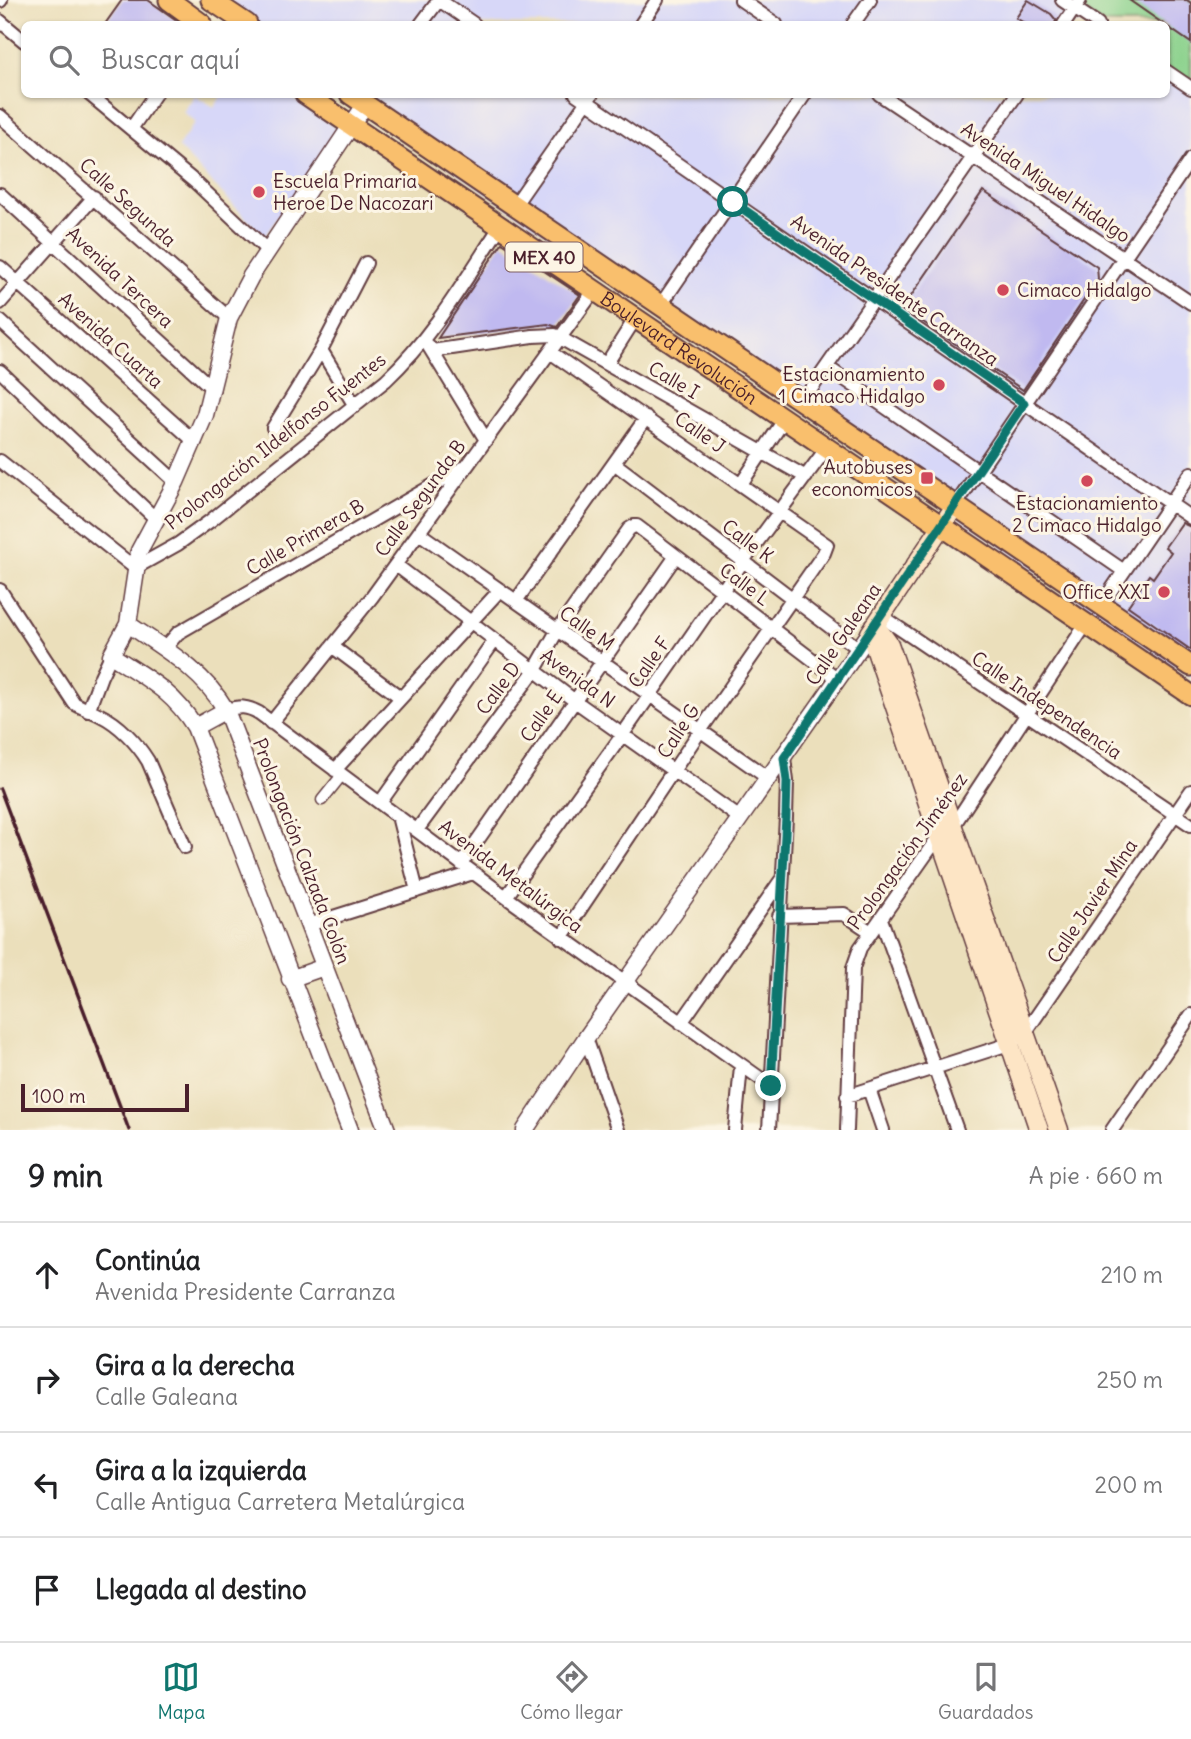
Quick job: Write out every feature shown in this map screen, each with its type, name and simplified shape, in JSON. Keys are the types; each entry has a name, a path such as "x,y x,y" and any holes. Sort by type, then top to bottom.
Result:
{"main road":[{"path":"169,0 198,21"},
{"path":"215,1 243,21"},
{"name":"Boulevard Revolución","path":"311,98 1191,695"},
{"name":"MEX 40","path":"362,98 514,206 1191,666"},
{"name":"Calle Galeana","path":"876,625 955,506"},
{"path":"876,625 946,831 1009,1044 1039,1130"},
{"path":"946,831 1025,1032 1059,1130"}],"street":[{"path":"423,21 439,0 470,21"},
{"path":"642,21 657,0"},
{"path":"741,0 772,21"},
{"path":"855,21 870,0"},
{"path":"1062,0 1077,4 1095,21"},
{"path":"1065,21 1077,4"},
{"path":"0,21 21,38"},
{"path":"1170,73 1191,88"},
{"path":"94,98 195,182 268,251"},
{"path":"131,129 152,98"},
{"path":"88,711 100,676 128,624 139,551 195,442 214,389 229,318 268,251 351,126 362,98"},
{"path":"514,206 584,98"},
{"name":"Avenida Presidente Carranza","path":"586,98 1191,518"},
{"path":"660,306 803,98"},
{"name":"Avenida Miguel Hidalgo","path":"885,98 1191,303"},
{"path":"802,402 1014,98"},
{"name":"Calle Segunda","path":"0,116 229,318"},
{"name":"Calle Galeana","path":"955,506 1191,159"},
{"name":"Avenida Tercera","path":"0,194 214,389"},
{"path":"0,303 94,197"},
{"name":"Prolongación Ildelfonso Fuentes","path":"135,568 178,544 210,521 355,406 410,358 500,227"},
{"path":"273,428 321,350 366,263"},
{"name":"Avenida Cuarta","path":"0,267 195,442"},
{"name":"Calle Segunda B","path":"271,723 396,565 594,291"},
{"path":"607,363 635,319"},
{"path":"0,321 176,482"},
{"path":"432,351 533,336 555,335 559,338"},
{"name":"Calle I","path":"559,338 806,477"},
{"path":"425,339 486,440"},
{"path":"321,350 355,406"},
{"name":"Calle J","path":"550,352 827,545"},
{"path":"827,367 1124,571"},
{"path":"0,371 157,520"},
{"path":"516,601 646,418"},
{"path":"741,484 784,420"},
{"name":"Calle F","path":"506,897 722,590 825,449"},
{"path":"0,461 135,568"},
{"name":"Calle Primera B","path":"164,649 178,633 469,463"},
{"name":"Calle K","path":"614,463 859,649"},
{"path":"1101,606 1191,473"},
{"name":"Calle L","path":"629,529 637,526 838,679"},
{"name":"Calle D","path":"417,830 534,670 629,529"},
{"name":"Calle M","path":"419,533 768,778"},
{"name":"Calle G","path":"561,937 827,549 827,545"},
{"name":"Calle E","path":"461,864 676,556"},
{"name":"Avenida N","path":"396,565 575,701 740,818"},
{"path":"0,590 74,703 100,715 140,748 185,847"},
{"path":"322,800 338,773 400,697 500,590"},
{"name":"Prolongación Calzada Colón","path":"128,624 202,677 226,710 385,1129"},
{"name":"Prolongación Jiménez","path":"847,1130 853,968 860,948 946,831 1086,624"},
{"name":"Calle Galeana","path":"525,1130 586,1038 876,625"},
{"name":"Calle Independencia","path":"876,625 1026,714 1191,825"},
{"path":"380,803 495,640"},
{"path":"333,647 400,697"},
{"path":"111,655 171,694 195,727 350,1130"},
{"name":"Avenida Metalúrgica","path":"226,710 239,706 249,707 561,937 771,1086"},
{"path":"195,727 226,710"},
{"path":"769,1130 786,817 787,781 784,758"},
{"name":"Calle Javier Mina","path":"847,1096 1009,1044 1025,1032 1191,790"},
{"path":"398,816 417,891"},
{"path":"308,925 473,873"},
{"path":"681,1023 781,880"},
{"path":"779,916 844,914 871,932"},
{"path":"881,919 957,1130"},
{"path":"290,979 324,967"},
{"path":"1112,1130 1191,1015"},
{"path":"586,1038 618,1130"},
{"path":"735,1130 741,1066"},
{"path":"869,1089 883,1130"}],"shaded area":[{"path":"206,0 1191,0 1191,678 348,98 1170,98 1170,21 238,21"},
{"name":"Escuela Primaria Heroe De Nacozari","path":"193,98 200,98 214,107 221,98 292,98 340,130 264,237 178,147 195,122 183,112"}],"green space":[{"path":"1083,0 1191,0 1191,85 1170,70 1170,21 1099,21 1078,7"}],"building":[{"path":"122,0 148,0 178,21 107,21"},
{"path":"1028,0 1056,20 1021,21 1016,18"},
{"path":"1129,0 1187,0 1191,3 1191,43 1170,28 1170,21 1159,21"},
{"name":"Cimaco Hidalgo","path":"983,191 1097,267 1098,279 1023,390 910,313 907,302"},
{"path":"502,243 580,295 557,327 548,324 438,338"},
{"name":"Office XXI","path":"1182,523 1191,527 1191,650 1128,606 1149,575 1153,578 1171,552 1165,547"}],"railway":[{"path":"0,789 129,1130"}],"place":[{"name":"Escuela Primaria Heroe De Nacozari","path":"259,192"},
{"name":"Cimaco Hidalgo","path":"1003,290"},
{"name":"Estacionamiento 1 Cimaco Hidalgo","path":"939,385"},
{"name":"Autobuses economicos","path":"927,478"},
{"name":"Estacionamiento 2 Cimaco Hidalgo","path":"1087,481"},
{"name":"Office XXI","path":"1164,592"}],"route":[{"path":"733,202 1024,403 784,758 787,781 786,817 771,1086"}]}
